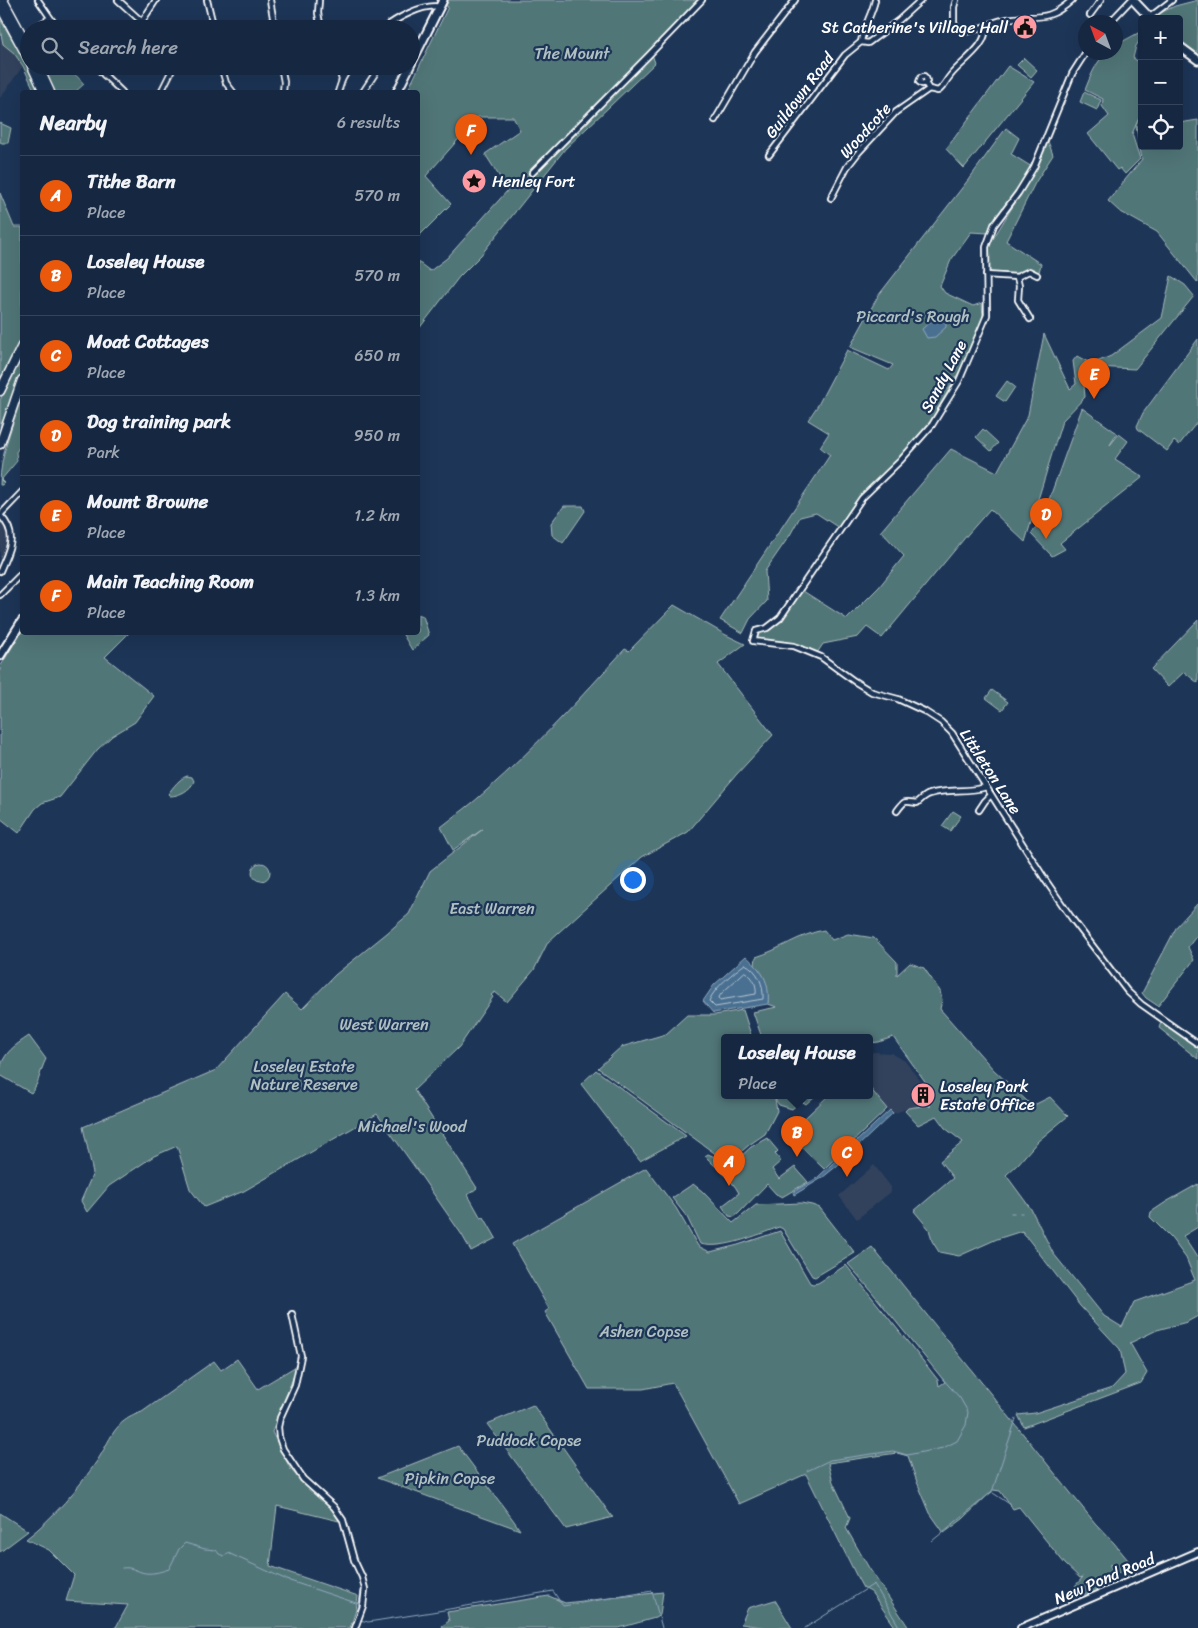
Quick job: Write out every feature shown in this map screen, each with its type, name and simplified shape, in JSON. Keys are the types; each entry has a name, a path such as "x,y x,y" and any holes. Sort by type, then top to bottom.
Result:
{"highway":[{"path":"4,0 20,28"},
{"path":"0,6 20,43"},
{"path":"36,75 43,90"},
{"path":"42,75 49,90"},
{"path":"0,391 20,350"},
{"path":"0,444 20,386"}],"main road":[{"path":"1132,0 1148,15"},
{"path":"420,46 441,3"},
{"path":"1183,49 1198,60"},
{"path":"398,90 406,75"},
{"path":"0,656 20,624"},
{"name":"New Pond Road","path":"1021,1628 1198,1552"}],"street":[{"path":"38,0 50,18 47,20"},
{"path":"118,0 139,20"},
{"path":"142,20 156,0"},
{"path":"270,0 273,20"},
{"path":"532,173 702,0"},
{"path":"714,120 755,52 795,0"},
{"path":"861,42 875,0"},
{"name":"Guildown Road","path":"769,155 845,55 861,42 868,43 899,20 921,0"},
{"path":"956,0 954,24 962,32 969,32 1006,19 1045,17 1056,13 1072,0"},
{"path":"1090,15 1101,0"},
{"path":"1117,15 1132,0"},
{"path":"1154,15 1172,0"},
{"path":"209,1 213,20"},
{"path":"319,20 318,13 321,1"},
{"path":"396,20 441,3"},
{"name":"Woodcote","path":"831,198 858,153 896,112 929,89 938,91 943,88 950,76 969,58 978,46 985,34 985,27"},
{"name":"Sandy Lane","path":"753,641 756,631 767,628 780,618 862,498 900,461 932,425 959,381 987,315 986,247 994,225 1018,193 1034,167 1072,74 1081,60"},
{"path":"104,75 120,90"},
{"path":"163,90 170,75"},
{"path":"224,75 226,83 231,90"},
{"path":"283,75 283,90"},
{"path":"341,75 342,80"},
{"path":"339,90 345,75"},
{"path":"364,90 374,75"},
{"path":"925,83 929,89"},
{"path":"986,275 1017,277 1028,271 1037,275"},
{"path":"1017,277 1019,286 1018,300 1030,319"},
{"path":"0,571 12,536 10,527 0,515 20,494"},
{"path":"0,596 20,575"},
{"name":"Littleton Lane","path":"753,641 794,646 821,658 854,682 872,692 898,699 924,711 941,722 952,733 990,795 1073,920 1128,991 1141,1004 1198,1044"},
{"path":"897,811 904,802 917,803 928,794 975,790 986,787"},
{"path":"979,810 990,795"},
{"path":"292,1314 301,1356 295,1385 280,1418 278,1427 279,1437 283,1449 302,1479 334,1507 343,1520 354,1560 365,1588 363,1606 356,1628"}],"shaded area":[{"path":"0,23 20,60 20,70 0,98"},
{"path":"0,520 8,528 9,539 0,565"},
{"path":"873,1052 891,1053 905,1061 930,1094 929,1105 908,1108 893,1114 873,1092"},
{"path":"874,1165 891,1187 891,1192 857,1219 839,1196"}],"green space":[{"name":"The Mount","path":"444,0 699,0 651,51 655,63 565,149 481,255 459,277 420,327 420,264 430,271 447,258 508,190 485,154 520,130 513,117 478,117 426,176 451,204 420,235 420,90 408,90 415,75 420,75 420,65 448,7 442,3"},
{"path":"1198,0 1198,55 1189,51 1183,45 1183,15 1156,15 1175,6"},
{"path":"0,19 20,53 20,62 14,53 3,44"},
{"path":"1138,33 1138,43 1133,58 1138,61 1138,120 1132,134 1140,159 1125,174 1120,168 1117,170 1088,134 1109,116 1102,106 1103,99 1085,90 1100,60 1123,60 1123,41"},
{"path":"1024,58 1037,70 1031,77 1017,65"},
{"path":"1008,66 1034,82 964,168 946,149"},
{"path":"27,75 31,75 39,90 34,90"},
{"path":"46,75 75,75 84,84 77,90 53,90"},
{"path":"1084,92 1101,100 1097,110 1080,102"},
{"path":"1198,120 1198,283 1157,232 1119,211 1108,201 1142,159 1140,150 1183,150 1183,122"},
{"path":"0,123 11,128 8,143 0,142"},
{"name":"Piccard's Rough","path":"1006,128 1019,138 1011,154 1032,167 988,233 971,232 951,260 940,286 945,293 973,306 982,303 983,318 966,360 918,439 866,491 839,528 816,513 800,517 765,571 767,601 750,619 743,633 720,620 830,455 820,447 829,433 808,420 847,350 889,370 893,365 850,347 878,296"},
{"path":"1048,141 1053,155 1035,183 1006,241 1041,264 1039,272 1031,268 1013,274 988,273 988,247 1033,173"},
{"path":"0,193 14,227 20,227 20,342 0,381"},
{"path":"1171,276 1185,285 1194,296 1135,369 1095,367 1083,374 1085,397 1062,421 1025,542 990,509 882,638 867,627 858,637 823,644 817,653 800,644 756,640 757,634 779,622 803,591 847,619 879,587 904,556 881,531 951,449 997,472 1028,415 1044,334 1070,389 1076,384 1073,361 1077,356 1092,364 1111,356 1162,318"},
{"path":"1198,339 1198,421 1179,445 1174,441 1167,451 1138,429 1137,426 1143,413"},
{"path":"20,356 20,377 0,434 0,400"},
{"path":"1007,381 1015,387 1005,402 996,396"},
{"path":"20,402 20,446 16,452 17,461 1,480 4,483 0,485 2,462"},
{"path":"1082,408 1117,433 1110,445 1119,434 1128,441 1115,459 1143,477 1060,543 1065,549 1052,556 1031,534 1041,522"},
{"path":"983,429 998,443 991,451 976,437"},
{"path":"564,506 583,506 585,511 563,543 552,535 551,523"},
{"name":"Loseley Estate Nature Reserve","path":"674,605 745,644 718,664 773,735 688,832 642,857 548,942 534,970 507,1002 495,992 491,995 493,997 459,1047 414,1090 477,1188 468,1195 481,1218 484,1217 496,1238 471,1251 462,1235 377,1114 244,1191 204,1207 190,1189 177,1146 154,1156 109,1186 87,1212 81,1201 93,1173 83,1127 216,1070 285,994 302,1009 335,975 409,914 430,871 483,829 453,850 441,827 481,796 522,757 625,649 629,651"},
{"path":"420,615 423,616 429,635 412,650 403,635 420,635"},
{"path":"1198,620 1198,683 1184,672 1168,687 1151,669"},
{"path":"20,634 127,635 105,657 154,696 135,722 112,736 97,750 60,797 42,803 35,809 19,833 0,818 0,667"},
{"path":"992,690 1008,702 1002,710 986,698"},
{"path":"187,776 192,777 194,781 190,787 181,794 170,796 168,794"},
{"path":"953,811 961,816 950,831 942,826"},
{"path":"257,863 265,863 270,868 268,879 257,881 252,876 252,868"},
{"path":"1198,903 1198,934 1188,947 1194,960 1158,1006 1142,993 1177,926"},
{"path":"824,930 832,940 848,934 874,938 897,962 897,975 910,963 924,968 940,991 942,1000 940,1009 993,1069 1028,1102 1036,1104 1050,1097 1068,1116 1038,1141 1006,1175 1031,1209 1053,1253 1104,1316 1122,1327 1134,1302 1195,1280 1186,1258 1171,1238 1150,1217 1151,1212 1198,1184 1198,1227 1183,1236 1198,1259 1198,1316 1187,1322 1157,1330 1130,1343 1147,1373 1141,1383 1024,1427 1018,1415 1035,1413 1112,1388 1125,1374 1120,1349 1080,1306 1022,1231 997,1239 959,1256 939,1252 932,1241 929,1229 914,1211 953,1178 940,1161 963,1142 945,1128 936,1116 918,1125 905,1111 908,1108 929,1105 930,1107 932,1091 893,1037 873,1043 873,1034 761,1034 753,1012 777,1007 768,1004 766,983 755,965 756,957"},
{"path":"743,1010 751,1034 721,1034 721,1099 775,1099 777,1111 765,1134 734,1158 717,1155 598,1068 621,1047 666,1034 687,1015 715,1015"},
{"path":"1161,1022 1198,1048 1198,1059 1159,1028"},
{"path":"29,1036 46,1059 31,1093 0,1075 2,1062 5,1057 13,1047"},
{"path":"596,1070 686,1136 640,1161 581,1084"},
{"path":"873,1092 887,1109 824,1169 788,1134 825,1099 873,1099"},
{"path":"775,1099 812,1099 806,1104 801,1101 792,1109 779,1105"},
{"path":"767,1138 778,1151 775,1154 781,1161 772,1169 779,1179 795,1167 808,1182 782,1197 776,1194 767,1184 738,1214 734,1217 729,1216 722,1206 739,1193 728,1178 705,1156 708,1154 724,1161 732,1161 738,1159 751,1147"},
{"name":"Ashen Copse","path":"646,1168 676,1208 698,1246 710,1252 780,1231 810,1283 818,1283 846,1265 938,1380 939,1386 945,1382 848,1264 872,1247 1095,1523 1137,1571 1122,1576 1110,1564 1117,1577 1115,1583 1095,1592 1082,1594 1075,1586 1083,1577 1080,1578 1065,1564 1019,1507 1013,1509 1000,1491 993,1490 963,1519 944,1533 930,1513 908,1456 897,1453 828,1463 833,1482 850,1518 846,1528 869,1568 909,1628 896,1628 871,1592 863,1588 806,1474 739,1504 673,1383 643,1389 589,1389 545,1312 549,1309 512,1244"},
{"path":"693,1184 733,1223 756,1205 801,1203 820,1208 855,1253 815,1277 812,1276 783,1229 779,1227 729,1243 719,1245 700,1244 687,1217 672,1198"},
{"path":"237,1359 258,1389 298,1365 272,1432 291,1470 331,1508 339,1521 277,1506 270,1566 358,1596 350,1628 114,1628 128,1605 66,1601 74,1575 49,1550 26,1539 46,1522 82,1482 114,1432 125,1420 142,1412 214,1361 221,1370"},
{"name":"Puddock Copse","path":"533,1405 613,1517 566,1529 487,1424"},
{"name":"Pipkin Copse","path":"458,1446 514,1521 520,1530 377,1478"},
{"path":"0,1513 28,1531 0,1552"},
{"path":"663,1592 660,1615 619,1628 443,1628 442,1626 449,1621 447,1612 549,1596 565,1603"},
{"path":"775,1600 792,1628 769,1628 741,1624 748,1608"}],"water":[{"path":"937,316 944,320 946,327 935,337 927,338 922,329"},
{"path":"746,956 761,971 764,977 768,988 768,1004 713,1013 703,1001 714,985"},
{"path":"890,1110 893,1113 838,1165 822,1178 794,1195 793,1192 817,1178"}],"waterway":[{"path":"807,1471 830,1460 893,1451 907,1455 943,1448 957,1441 966,1425 968,1412 960,1398 940,1376"},
{"path":"932,1541 992,1492 1016,1419"},
{"path":"993,1493 1011,1505"},
{"path":"340,1521 351,1560 361,1581"},
{"path":"122,1568 148,1573 169,1569 179,1549 185,1543 216,1550 224,1556 228,1553 287,1580 359,1604"},
{"path":"805,1628 874,1584 900,1628"},
{"path":"356,1620 362,1585"},
{"path":"360,1620 368,1622 553,1591 563,1606 652,1591 662,1628"}],"place":[{"name":"St Catherine's Village Hall","path":"1025,27"},
{"name":"Main Teaching Room","path":"471,155"},
{"name":"Henley Fort","path":"474,181"},
{"name":"Mount Browne","path":"1094,399"},
{"name":"Dog training park","path":"1046,539"},
{"name":"Loseley Park Estate Office","path":"923,1095"},
{"name":"Loseley House","path":"797,1157"},
{"name":"Moat Cottages","path":"847,1177"},
{"name":"Tithe Barn","path":"729,1186"}],"park label":[{"name":"East Warren","path":"492,908"},
{"name":"West Warren","path":"384,1024"},
{"name":"Michael's Wood","path":"412,1126"}]}
